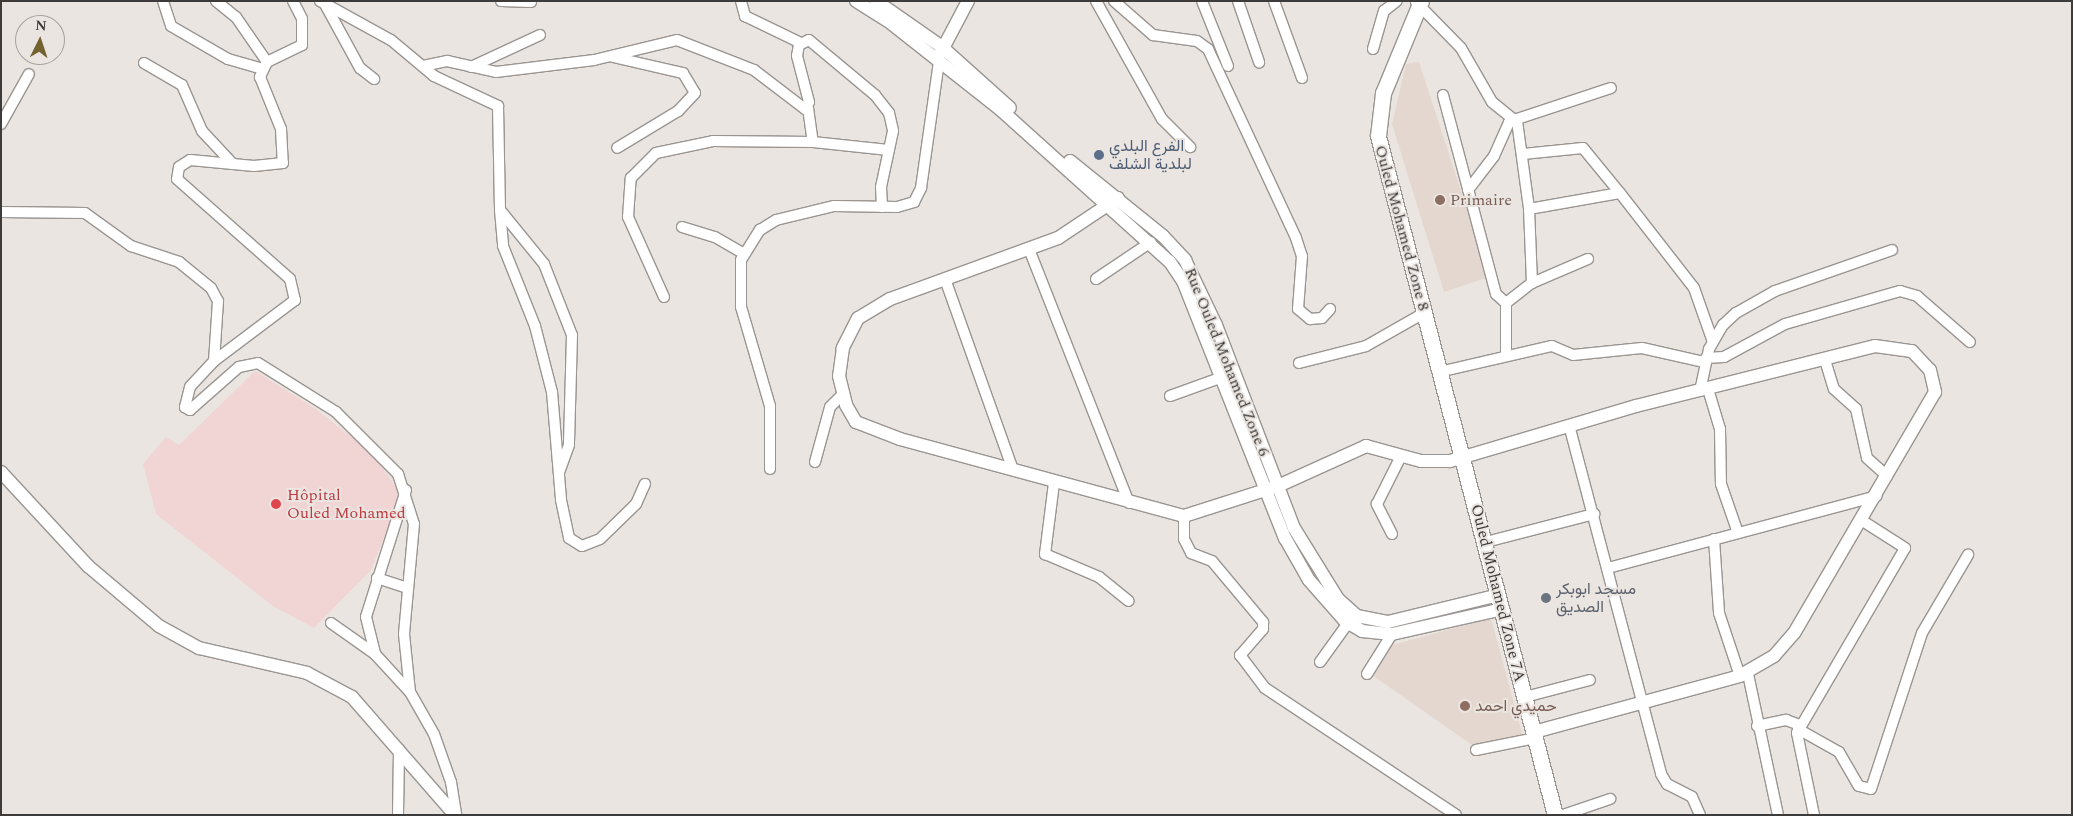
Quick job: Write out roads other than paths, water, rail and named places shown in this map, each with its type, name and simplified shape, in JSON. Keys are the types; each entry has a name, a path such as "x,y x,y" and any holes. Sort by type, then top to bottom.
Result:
{"main road":[{"name":"Ouled Mohamed Zone 8","path":"1419,2 1383,94 1377,125 1439,372 1464,458"},
{"name":"Ouled Mohamed Zone 7A","path":"1464,458 1555,815"}],"street":[{"path":"164,1 171,26 228,59 264,66 302,45 302,19 293,1"},
{"path":"216,1 236,16 264,66 261,87 283,136 284,160 273,167 190,160 179,167 177,180 290,279 295,300 214,361 190,387 186,409 239,367 258,363 336,412 368,439 406,490 414,515 404,641 410,692"},
{"path":"501,1 531,2"},
{"path":"741,1 745,16 801,43 813,42 885,105 892,121 889,150 881,187 882,207"},
{"name":"Rue Ouled Mohamed Zone 6","path":"856,1 973,88 1185,260 1216,325 1278,486 1310,559 1338,599 1357,616 1379,622 1405,620 1501,602"},
{"name":"Rue Ouled Mohamed Zone 6","path":"876,1 942,47 1114,202 1151,242 1183,281 1265,491 1298,564 1348,623 1362,631 1392,634 1501,602"},
{"path":"770,469 770,406 738,292 744,254 760,230 776,220 834,206 882,207 911,204 920,188 938,61 942,47 968,1"},
{"path":"1096,1 1162,119 1190,147"},
{"path":"1114,1 1153,35 1197,41 1208,48 1296,238 1302,256 1298,309 1310,319 1322,318 1330,309"},
{"path":"1202,1 1228,66"},
{"path":"1238,1 1259,62"},
{"path":"1274,1 1302,78"},
{"path":"1373,49 1384,12 1396,1"},
{"path":"1419,2 1461,48 1492,102 1520,126 1529,209 1532,283"},
{"path":"323,3 391,40 447,83 498,106 500,210 503,246 535,326 552,392 565,527 569,538 582,546 600,539 623,519 645,484"},
{"path":"323,3 360,68 374,79"},
{"path":"471,67 540,35"},
{"path":"423,66 440,60 496,72 610,56 677,40 710,50 754,70 808,108"},
{"path":"801,43 797,56 813,142"},
{"path":"610,56 683,73 695,93 678,111 617,148"},
{"path":"144,63 182,85 202,130 234,164"},
{"path":"1,124 29,74"},
{"path":"1468,190 1514,120 1611,88"},
{"path":"1443,95 1496,294 1506,304 1506,356"},
{"path":"664,297 629,225 628,190 634,174 662,150 689,143 813,142 889,150"},
{"path":"1523,154 1583,148 1694,288 1713,342"},
{"path":"1529,209 1620,193"},
{"path":"1114,202 1058,238 878,304 858,318 843,348 842,395 862,427 1054,483 1184,516 1265,491 1366,446 1401,456 1441,462 1464,458 1569,424 1890,344 1912,351 1930,370 1935,392 1876,496 1794,633 1774,656 1744,675 1476,750"},
{"path":"500,210 544,264 572,335 569,445 559,472"},
{"path":"1,212 85,213 131,246 179,262 210,288 218,301 214,361"},
{"path":"682,228 715,238 744,254"},
{"path":"1096,280 1151,242"},
{"path":"1029,249 1129,502"},
{"path":"1738,534 1721,484 1720,430 1704,390 1705,360 1713,342 1728,319 1756,300 1856,258 1892,250"},
{"path":"1506,304 1532,283 1588,259"},
{"path":"945,279 1013,470"},
{"path":"1439,372 1547,346 1573,355 1642,348 1705,360 1730,354 1784,324 1900,291 1917,296 1970,342"},
{"path":"1299,363 1366,346 1424,313"},
{"path":"1825,360 1834,389 1856,409 1867,458 1887,476"},
{"path":"1170,396 1220,378"},
{"path":"815,462 830,407 842,395"},
{"path":"1569,424 1594,514 1642,705 1664,781 1692,798 1700,815"},
{"path":"1392,534 1377,504 1401,456"},
{"path":"1,472 88,566 144,615 199,648 326,680 365,709 455,815"},
{"path":"1054,483 1045,554 1099,577 1130,601"},
{"path":"375,654 366,610 395,531 406,490"},
{"path":"1608,568 1876,496"},
{"path":"1486,542 1594,514"},
{"path":"1184,516 1184,538 1191,553 1212,561 1263,622 1263,629 1240,656 1265,688 1456,815"},
{"path":"1814,815 1796,745 1799,727 1905,548 1861,520"},
{"path":"395,531 412,536"},
{"path":"1714,539 1719,613 1744,675 1778,815"},
{"path":"1757,726 1786,720 1799,727 1839,752 1859,786 1871,789 1922,633 1968,555"},
{"path":"377,578 407,588"},
{"path":"331,623 375,654 410,692 441,749 455,815"},
{"path":"1320,662 1348,623"},
{"path":"1367,674 1392,634"},
{"path":"1524,697 1590,680"},
{"path":"398,815 399,750"},
{"path":"1562,815 1610,798"}],"place":[{"name":"الفرع البلدي لبلدية الشلف","path":"1099,155"},
{"name":"Primaire","path":"1440,200"},
{"name":"Hôpital Ouled Mohamed","path":"276,504"},
{"name":"مسجد ابوبكر الصديق","path":"1546,598"},
{"name":"حميدي احمد","path":"1465,706"}]}
